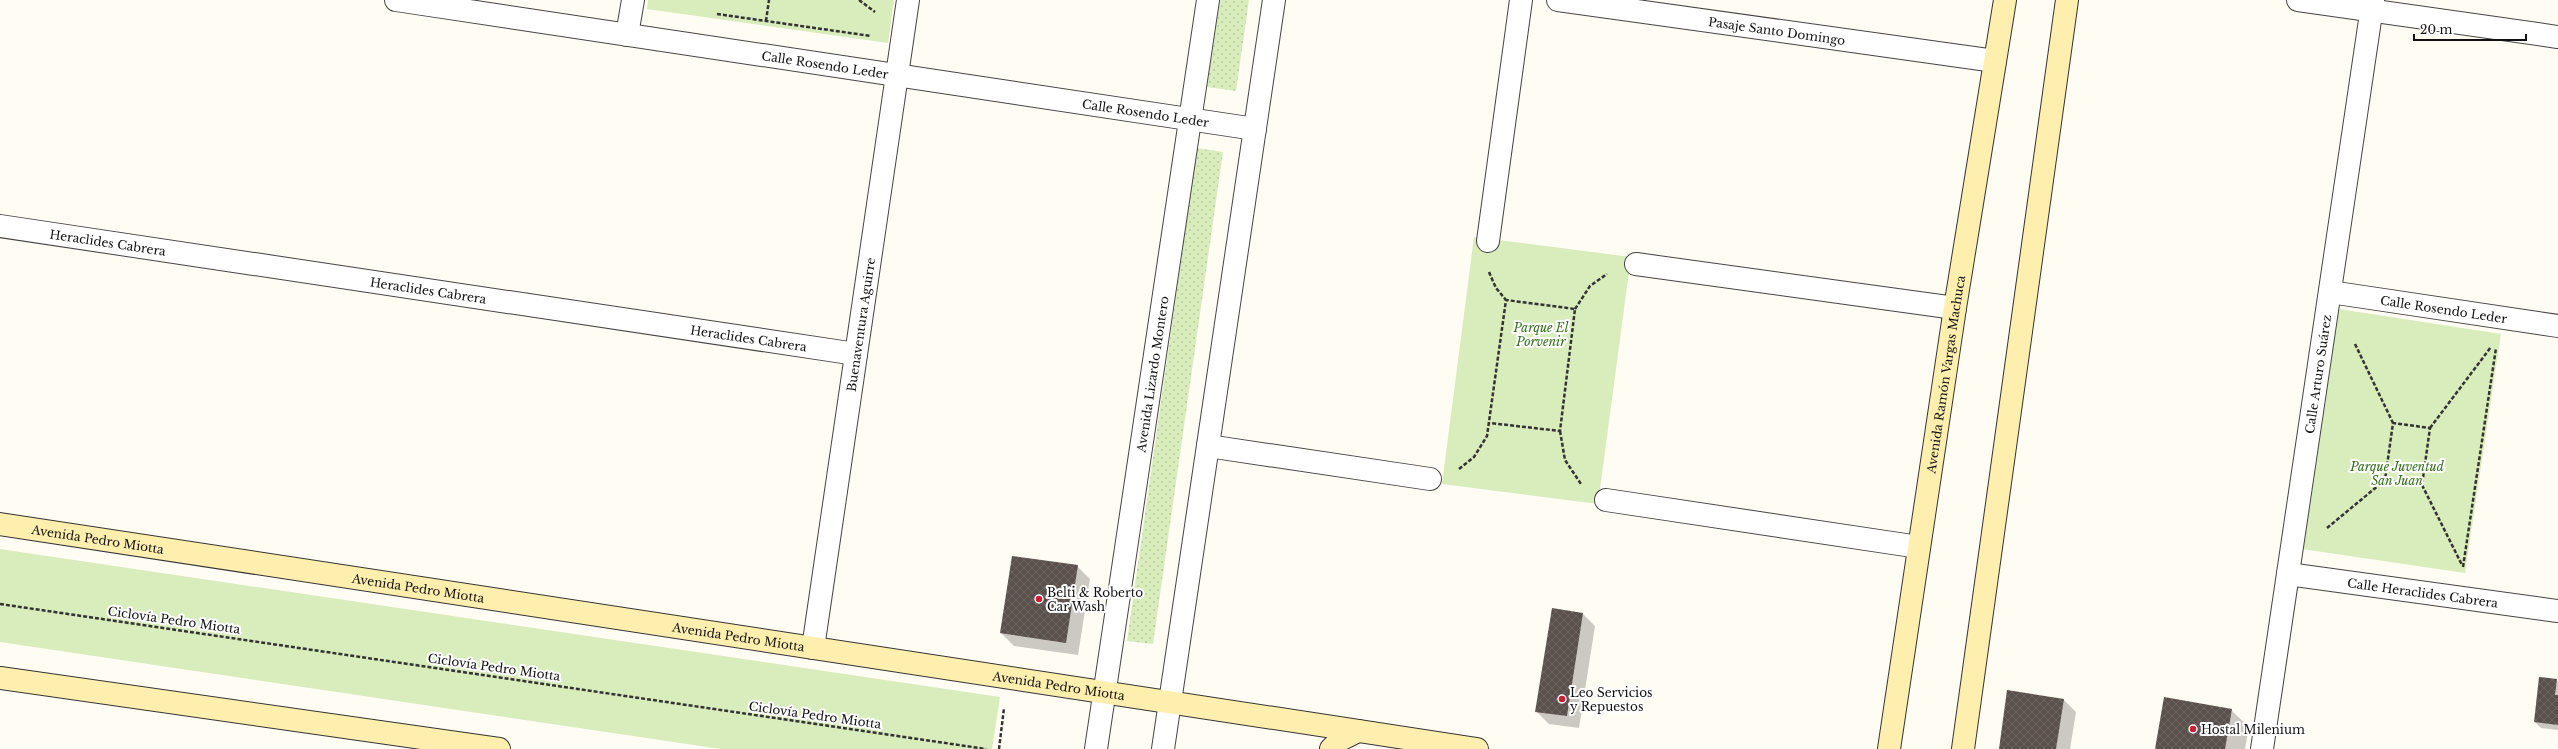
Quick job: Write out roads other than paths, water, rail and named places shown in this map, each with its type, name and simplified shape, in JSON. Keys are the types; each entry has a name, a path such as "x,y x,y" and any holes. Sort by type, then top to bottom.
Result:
{"main road":[{"name":"Avenida Ramón Vargas Machuca","path":"1889,749 1955,308 2005,0"},
{"path":"1963,749 2067,0"},
{"name":"Avenida Pedro Miotta","path":"0,524 1478,749"},
{"path":"0,678 464,747 499,749"},
{"path":"1331,749 1340,740 1358,731"}],"street":[{"name":"Calle Rosendo Leder","path":"396,0 1255,129"},
{"path":"628,35 633,0"},
{"name":"Buenaventura Aguirre","path":"813,648 908,0"},
{"name":"Avenida Lizardo Montero","path":"1096,749 1208,0"},
{"path":"1163,749 1274,0"},
{"path":"1488,241 1521,0"},
{"name":"Pasaje Santo Domingo","path":"1558,0 1995,61"},
{"path":"2298,0 2372,5 2558,37"},
{"name":"Calle Arturo Suárez","path":"2262,749 2372,5"},
{"name":"Heraclides Cabrera","path":"0,226 856,354"},
{"path":"1636,264 1955,308"},
{"name":"Calle Rosendo Leder","path":"2330,292 2499,328 2558,326"},
{"path":"1208,446 1430,479"},
{"path":"1606,500 1919,547"},
{"name":"Calle Heraclides Cabrera","path":"2288,574 2558,611"}],"place":[{"name":"Belti & Roberto Car Wash","path":"1039,599"},
{"name":"Leo Servicios y Repuestos","path":"1562,699"},
{"name":"Hostal Milenium","path":"2193,729"}],"park label":[{"name":"Parque El Porvenir","path":"1541,334"},
{"name":"Parque Juventud San Juan","path":"2397,473"}]}
